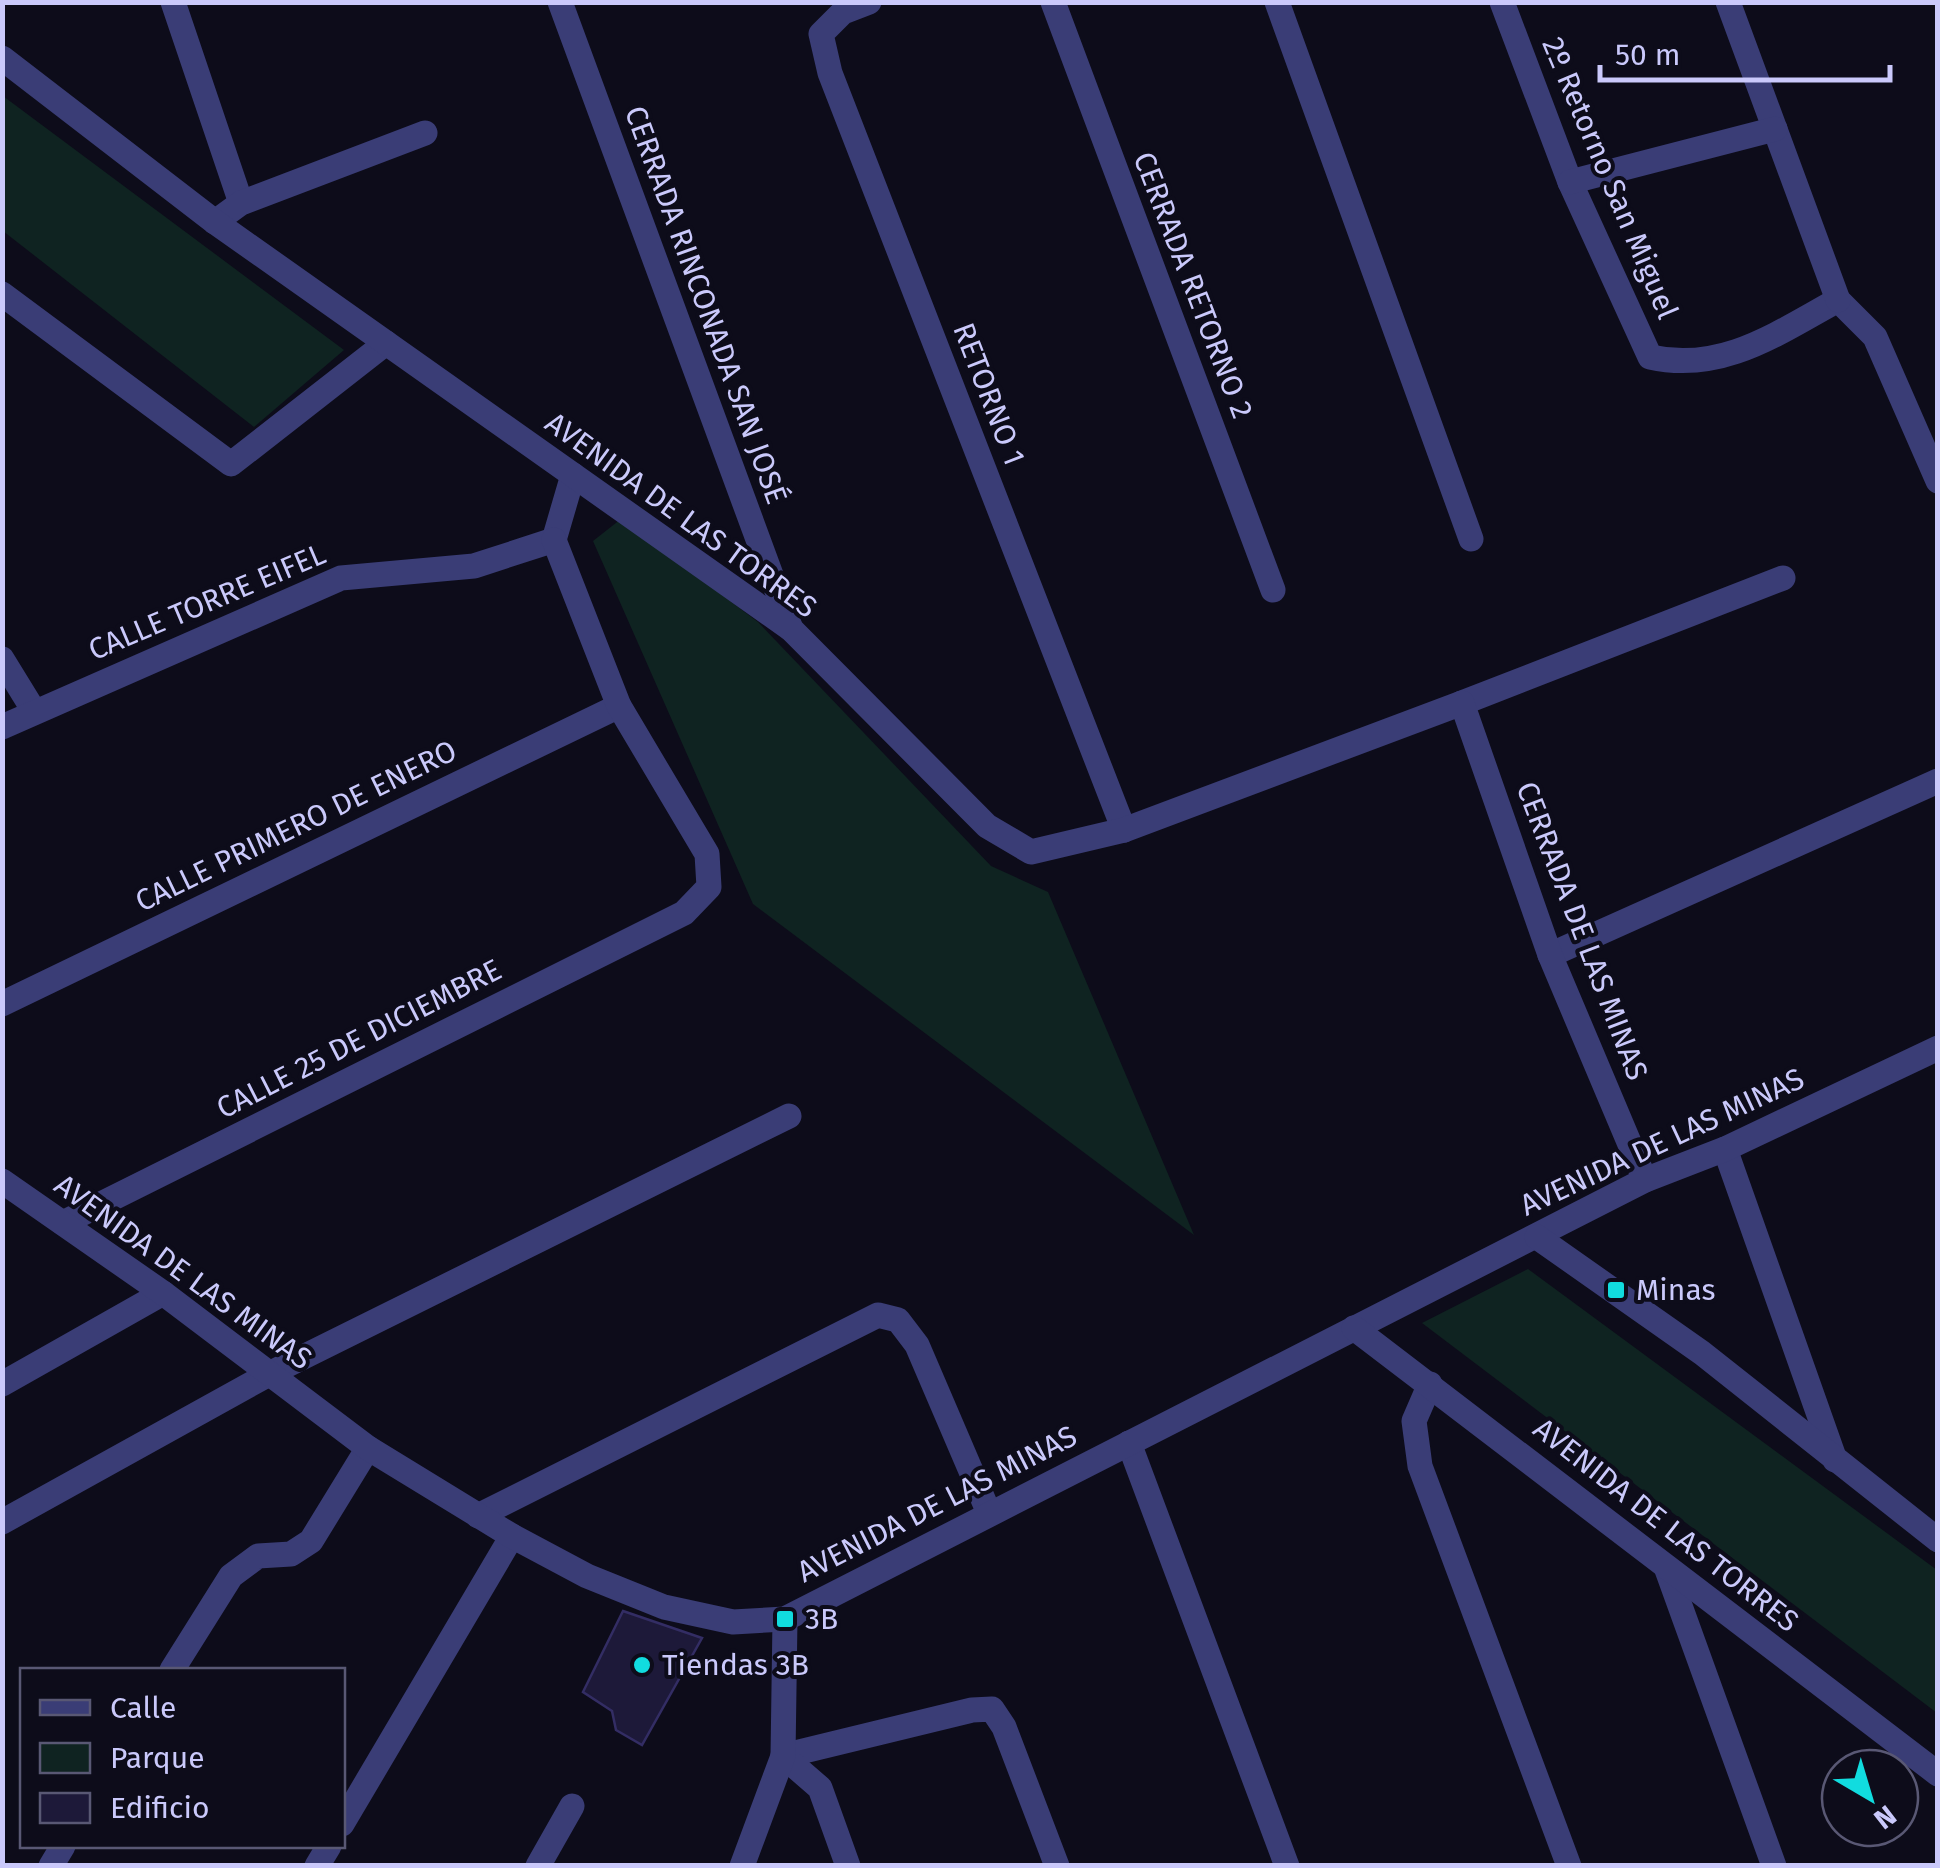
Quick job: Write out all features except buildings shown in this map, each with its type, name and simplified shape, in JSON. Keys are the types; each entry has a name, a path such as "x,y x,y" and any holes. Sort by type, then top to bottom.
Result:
{"street":[{"path":"172,2 241,203"},
{"name":"CERRADA RINCONADA SAN JOSÉ","path":"560,2 791,630"},
{"name":"RETORNO 1","path":"869,2 844,12 821,34 830,73 1124,830"},
{"name":"CERRADA RETORNO 2","path":"1052,2 1272,590"},
{"path":"1277,2 1472,540"},
{"name":"2º Retorno San Miguel","path":"1502,2 1570,182 1650,357 1684,365 1750,349 1838,300"},
{"path":"1728,2 1838,300 1875,337 1938,480"},
{"name":"AVENIDA DE LAS TORRES","path":"2,58 215,222 791,630 987,826 1031,852 1124,830"},
{"path":"1570,182 1775,129"},
{"path":"215,222 241,203 425,133"},
{"path":"2,294 231,464 386,343"},
{"path":"573,475 554,540 618,706"},
{"name":"CALLE TORRE EIFEL","path":"2,727 341,578 474,566 554,540"},
{"path":"1124,830 1783,578"},
{"path":"2,659 34,711"},
{"name":"CERRADA DE LAS MINAS","path":"1462,703 1550,955 1646,1180"},
{"name":"CALLE 25 DE DICIEMBRE","path":"63,1223 684,914 709,887 708,854 618,706"},
{"name":"CALLE PRIMERO DE ENERO","path":"2,1004 618,706"},
{"path":"1550,955 1938,781"},
{"name":"AVENIDA DE LAS MINAS","path":"2,1180 163,1293 368,1448 478,1516 587,1576 664,1607 733,1622 785,1618 1646,1180 1724,1149 1938,1048"},
{"path":"2,1522 269,1374 788,1116"},
{"path":"1724,1149 1834,1460"},
{"path":"1537,1237 1702,1353 1938,1540"},
{"path":"2,1384 163,1293"},
{"path":"478,1516 878,1316 898,1320 917,1346 989,1513"},
{"name":"AVENIDA DE LAS TORRES","path":"1354,1328 1938,1774"},
{"path":"1430,1384 1414,1420 1420,1466 1570,1866"},
{"path":"1129,1443 1287,1866"},
{"path":"173,1668 231,1576 258,1556 291,1554 311,1540 368,1448"},
{"path":"345,1819 512,1536"},
{"path":"1666,1567 1774,1866"},
{"path":"742,1866 783,1756 785,1618"},
{"path":"783,1756 972,1710 992,1710 1004,1727 1057,1866"},
{"path":"783,1756 820,1788 848,1866"},
{"path":"538,1866 572,1806"}],"green space":[{"path":"3,96 344,350 254,427 3,231"},
{"path":"621,519 758,622 991,866 1048,892 1194,1235 753,904 593,541"},
{"path":"1528,1269 1937,1570 1937,1713 1422,1323"}],"place":[{"name":"Minas","path":"1616,1290"},
{"name":"3B","path":"785,1619"},
{"name":"Tiendas 3B","path":"642,1665"}]}
